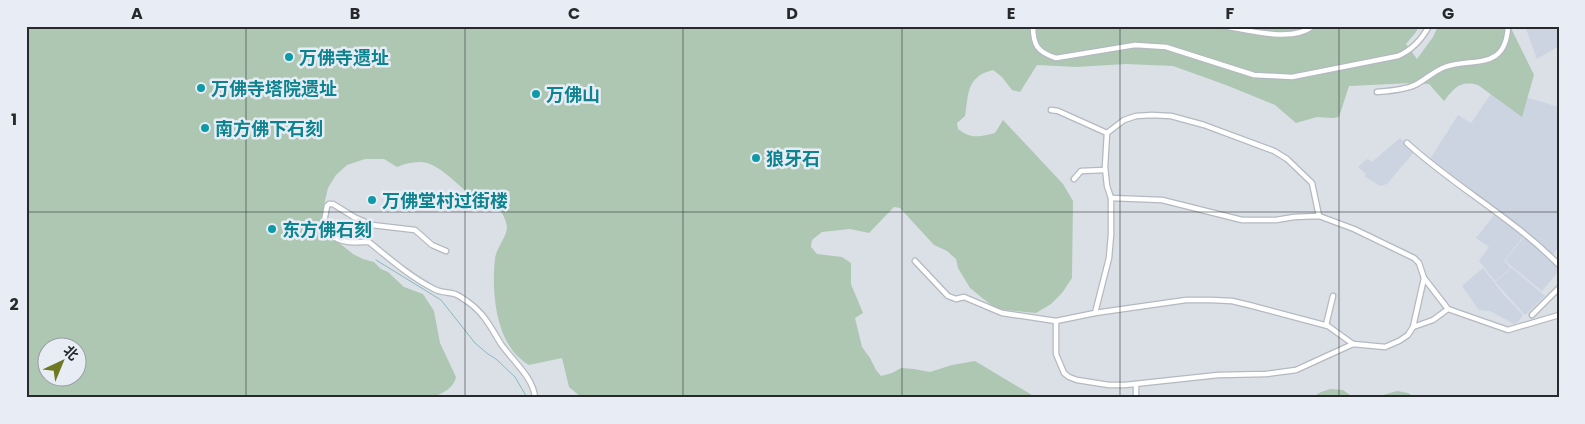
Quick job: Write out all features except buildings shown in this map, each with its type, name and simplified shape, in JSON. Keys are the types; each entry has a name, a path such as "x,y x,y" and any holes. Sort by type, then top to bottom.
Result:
{"street":[{"path":"1033,26 1033,36 1037,48 1045,54 1056,58 1135,45 1166,48 1254,75 1292,77 1398,56 1416,44 1429,26"},
{"path":"1223,26 1284,36 1308,31 1313,26"},
{"path":"1377,92 1414,86 1446,66 1483,62 1493,57 1503,45 1508,26"},
{"path":"1051,110 1058,111 1106,133"},
{"path":"1106,133 1124,120 1136,116 1171,116 1204,124 1274,151 1288,159 1312,183 1319,216"},
{"path":"1095,313 1109,258 1111,235 1111,198 1105,170 1106,133"},
{"path":"1407,142 1437,170 1519,229 1559,265"},
{"path":"1074,180 1081,172 1105,170"},
{"path":"1111,198 1162,200 1242,220 1276,220 1294,216 1319,216 1354,229 1409,254 1418,263 1424,278 1448,309 1508,330 1559,315"},
{"path":"446,251 432,245 415,230 372,225 333,204 327,206 324,222 334,236 344,241 369,242 407,273 446,294 456,294 477,309 490,324 502,345 516,361 532,387 535,398"},
{"path":"914,261 948,296 956,299 964,297 1002,313 1056,321 1095,313 1186,300 1211,300 1249,305 1326,325 1353,344 1385,347 1408,335 1413,328 1424,278"},
{"path":"1532,314 1559,288"},
{"path":"1326,325 1333,296"},
{"path":"1413,328 1433,320 1448,309"},
{"path":"1056,321 1056,354 1064,373 1069,377 1109,385 1136,384 1218,374 1266,374 1296,370 1353,344"},
{"path":"1136,384 1136,398"}],"shaded area":[{"path":"1525,26 1559,26 1559,46 1537,59"},
{"path":"1495,88 1559,107 1559,245 1553,255 1521,228 1430,159 1458,115 1471,123"},
{"path":"1400,138 1415,151 1387,184 1380,186 1364,176 1366,174 1358,167 1367,159 1372,162"},
{"path":"1495,214 1523,237 1504,261 1511,268 1495,281 1479,261 1489,247 1476,238"},
{"path":"1524,237 1559,267 1559,271 1542,291 1505,261"},
{"path":"1483,268 1503,294 1523,315 1518,322 1514,324 1490,311 1479,310 1462,286"},
{"path":"1512,268 1545,296 1525,315 1495,282"}],"green space":[{"path":"26,26 1419,26 1406,44 1417,59 1433,37 1438,26 1510,26 1534,75 1522,117 1478,85 1462,84 1451,92 1444,101 1429,84 1412,83 1349,86 1339,117 1317,117 1296,123 1275,105 1173,66 1126,64 1076,67 1037,65 1020,92 1012,90 1002,77 993,70 984,73 970,87 965,116 957,123 958,129 971,136 995,133 1003,120 1063,184 1073,201 1072,278 1062,293 1051,304 1036,313 996,309 970,288 958,268 956,259 947,251 934,245 900,208 894,207 869,233 850,229 822,232 812,240 811,247 817,254 842,257 851,263 851,284 863,313 855,318 862,347 881,376 901,368 930,372 952,365 975,361 1037,398 582,398 569,387 562,358 529,365 518,357 509,346 503,333 495,303 494,287 496,255 507,227 505,218 499,209 492,203 470,194 443,171 430,164 413,162 397,167 384,159 365,159 347,165 336,175 328,188 324,205 324,224 332,237 353,254 374,262 404,287 423,294 434,311 440,343 456,377 447,390 431,398 26,398"},
{"path":"1330,389 1343,390 1353,397 1364,395 1376,397 1397,391 1408,393 1416,398 1311,398"}],"waterway":[{"path":"376,260 441,300 475,343 515,377 525,394 525,398"}],"place":[{"name":"万佛寺遗址","path":"289,57"},
{"name":"万佛寺塔院遗址","path":"201,88"},
{"name":"万佛山","path":"536,94"},
{"name":"南方佛下石刻","path":"205,128"},
{"name":"狼牙石","path":"756,158"},
{"name":"万佛堂村过街楼","path":"372,200"},
{"name":"东方佛石刻","path":"272,229"}]}
